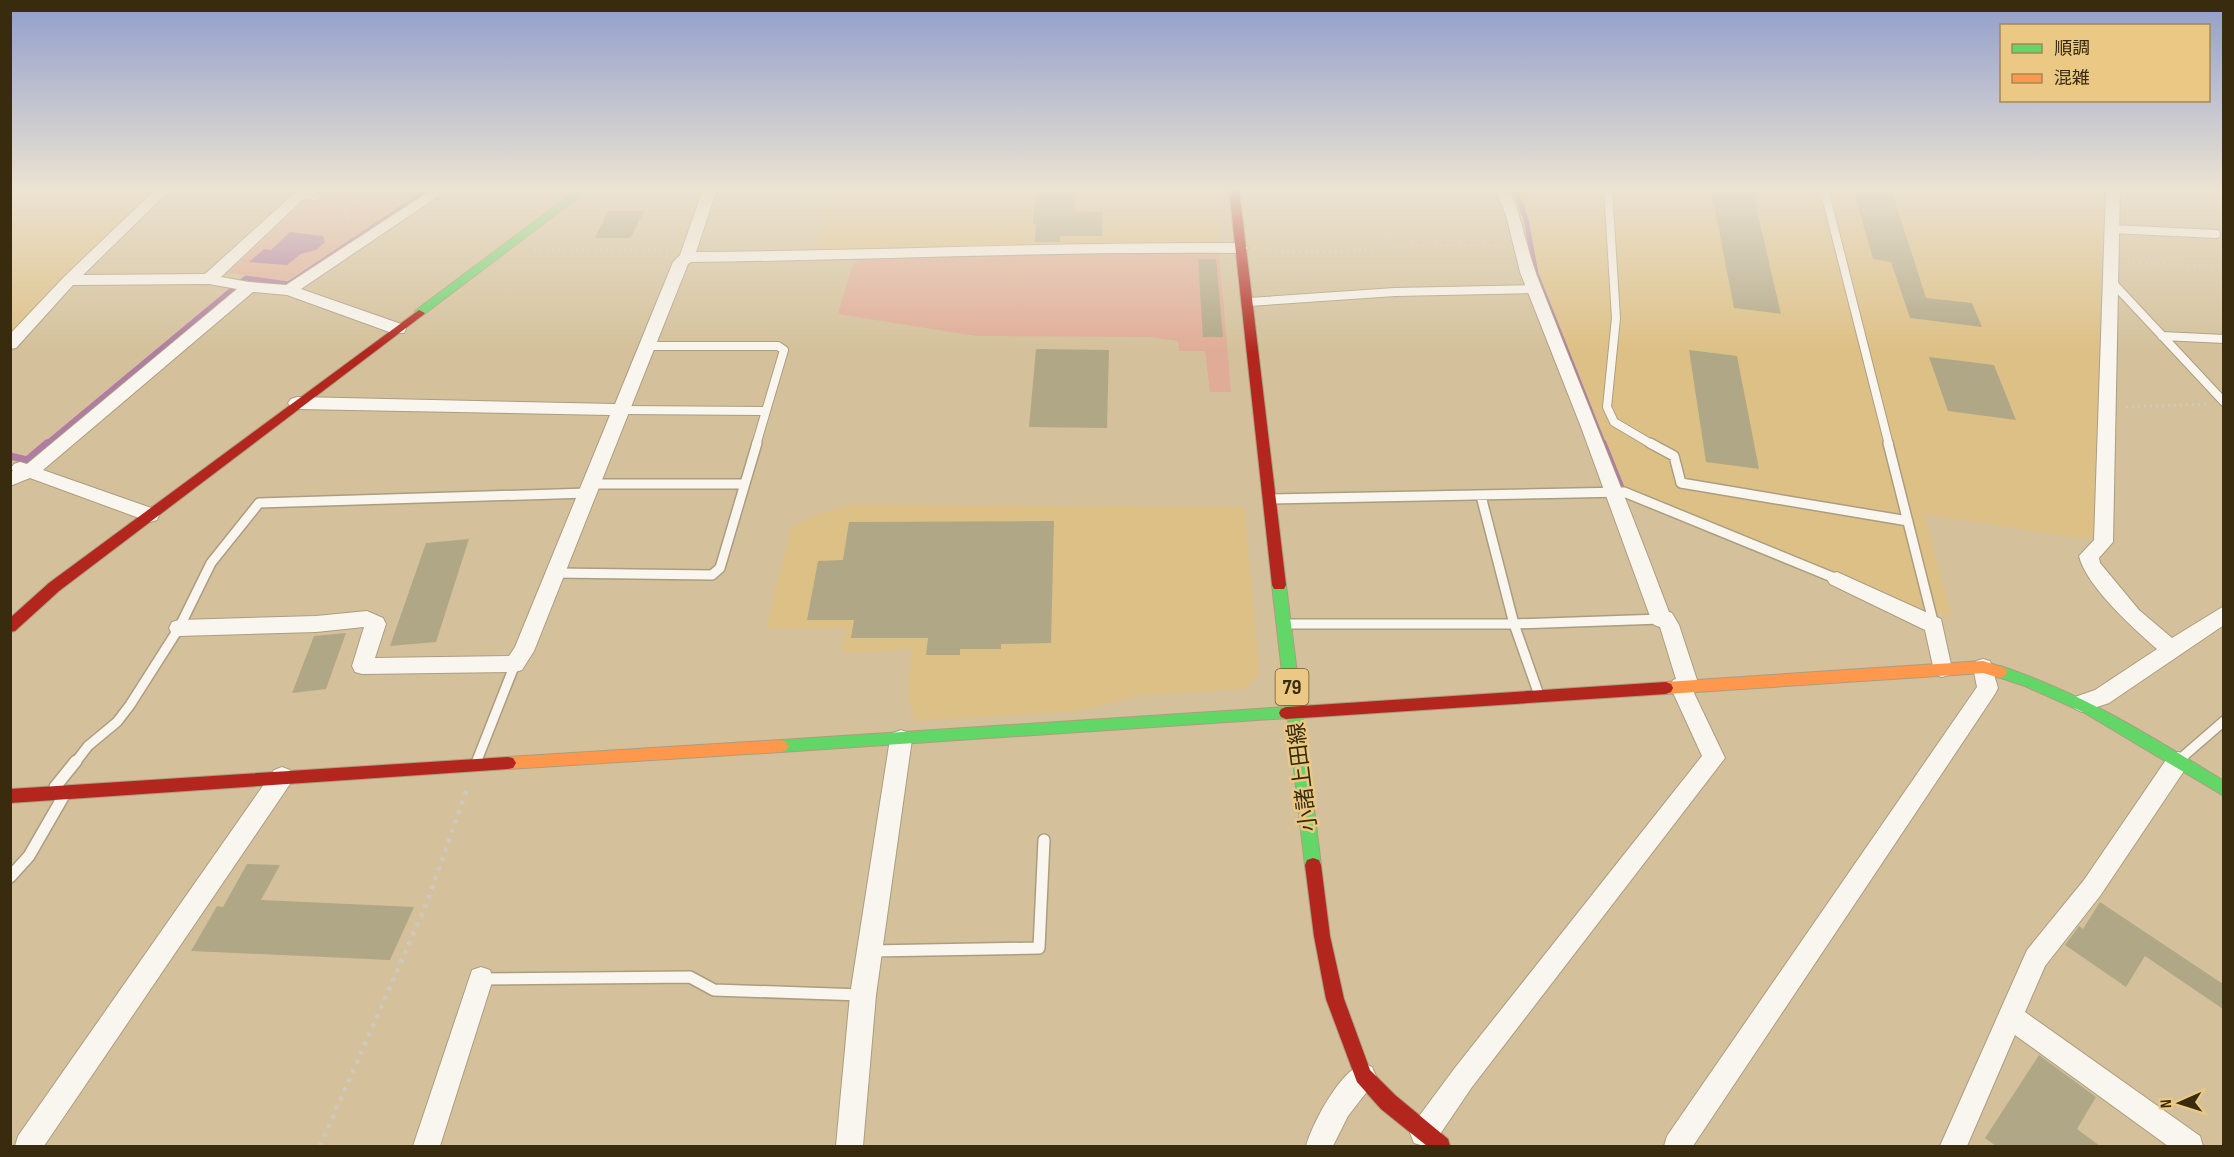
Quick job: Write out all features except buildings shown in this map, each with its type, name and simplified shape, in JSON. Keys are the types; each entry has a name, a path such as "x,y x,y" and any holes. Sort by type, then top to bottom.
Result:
{"street":[{"path":"10,344 69,280 108,243"},
{"path":"209,279 250,243"},
{"path":"289,290 360,243"},
{"path":"10,627 54,586 513,243"},
{"path":"179,628 316,624 367,619 375,624 362,666 514,664 524,651 691,243"},
{"name":"小諸上田線","path":"1239,243 1268,499 1322,936 1335,999 1363,1076 1432,1140"},
{"path":"2112,243 2103,542 2089,556 2091,565 2132,615 2172,650"},
{"path":"1432,1140 1464,1078 1714,758 1684,686 1669,625 1665,619 1661,619 1628,534 1620,492 1535,290 1521,245"},
{"path":"687,253 882,255 959,250 1109,247 1240,249"},
{"path":"69,280 209,279 249,287 289,290 398,329"},
{"path":"10,480 30,470 249,287"},
{"path":"297,403 622,410"},
{"path":"10,466 30,470 150,515"},
{"path":"1837,579 1934,625 1942,669"},
{"path":"2082,703 2102,697 2223,614"},
{"path":"1677,1146 1988,688 1983,667"},
{"path":"10,796 1983,667 2009,673 2082,703 2223,789"},
{"path":"849,1146 862,995 901,739"},
{"path":"1953,1146 2036,958 2092,888 2178,761"},
{"path":"28,1146 282,777"},
{"path":"426,1146 481,979"},
{"path":"2010,1016 2190,1146"},
{"path":"1319,1146 1339,1107 1363,1076"}],"lane":[{"path":"1611,243 1616,318 1606,407 1614,422 1674,456 1681,483 1908,521"},
{"path":"1838,243 1934,625"},
{"path":"2111,272 2162,336 2223,402"},
{"path":"1246,303 1388,292 1535,290"},
{"path":"2162,336 2223,339"},
{"path":"555,573 712,576 720,568 784,350 778,346 648,346"},
{"path":"622,410 765,411"},
{"path":"50,793 88,746 117,722 130,705 179,628 211,563 259,503 590,488 745,484"},
{"path":"1268,499 1620,492 1837,579"},
{"path":"1481,496 1503,571 1514,624 1539,695"},
{"path":"1284,624 1514,624 1661,619"},
{"path":"475,766 514,664"},
{"path":"2178,761 2223,721"},
{"path":"10,878 29,856 66,792"},
{"path":"869,951 1039,948 1044,840"},
{"path":"481,979 690,977 714,990 862,995"}],"path":[{"path":"1388,243 1391,248"},
{"path":"510,245 522,249 577,247 614,251 687,253"},
{"path":"1240,249 1321,253 1426,245 1470,248 1521,245"},
{"path":"2111,272 2223,266"},
{"path":"2107,407 2212,404"},
{"path":"320,1146 426,904 475,766"}],"shaded area":[{"path":"11,243 103,243 11,334"},
{"path":"260,243 343,243 286,281 228,273"},
{"path":"278,243 324,243 316,250 301,254 287,265 249,262 264,249 271,250"},
{"path":"819,243 1219,244 1010,245 817,251"},
{"path":"1533,243 2101,243 2095,535 2085,539 1924,514 1952,617 1907,604 1625,488 1539,274"},
{"path":"1219,251 1231,392 1210,392 1205,351 1179,351 1178,341 1148,337 976,336 838,314 852,267 858,259 948,254"},
{"path":"853,505 1244,507 1259,674 1246,688 1242,689 1141,695 1078,711 915,721 908,692 912,648 865,653 842,652 846,627 766,629 791,528 815,515"}],"waterway":[{"path":"45,445 246,278 288,284 349,243"},
{"path":"1530,243 1536,274 1604,445"},
{"path":"10,456 27,460 47,443"},
{"path":"1603,443 1624,495"}],"traffic: fast":[{"path":"419,313 512,243"},
{"path":"1279,585 1313,865"},
{"path":"2000,672 2030,682 2088,708 2224,789"},
{"path":"781,746 1286,713"}],"traffic: slow":[{"path":"1666,688 1983,667 2000,672"},
{"path":"508,763 781,746"}],"traffic: jam":[{"path":"1240,243 1279,585"},
{"path":"10,627 54,587 419,313"},
{"path":"1286,713 1666,688"},
{"path":"10,796 508,763"},
{"path":"1313,865 1322,936 1335,999 1363,1076 1388,1102 1441,1146"}]}
